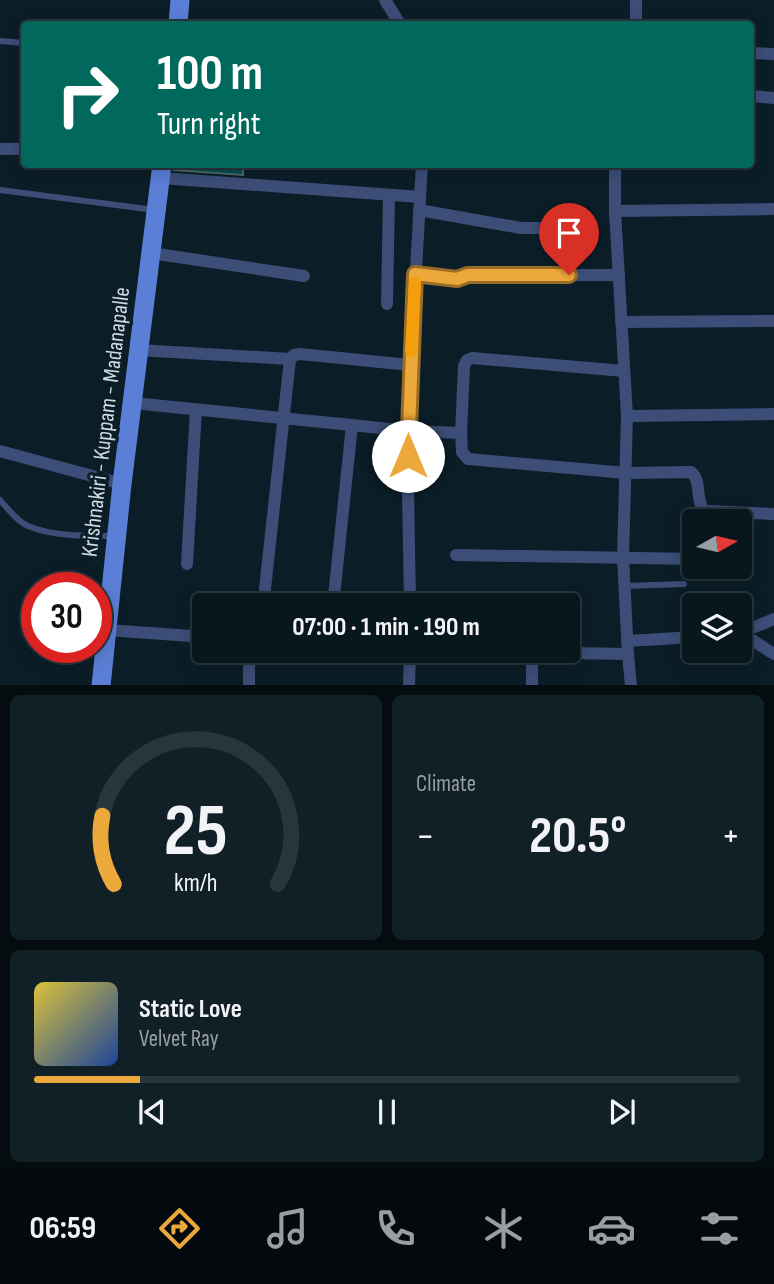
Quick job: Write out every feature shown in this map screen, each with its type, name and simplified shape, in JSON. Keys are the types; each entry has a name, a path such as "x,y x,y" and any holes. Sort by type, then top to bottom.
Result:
{"main road":[{"path":"178,21 180,0"},
{"name":"Krishnakiri - Kuppam - Madanapalle","path":"112,583 161,171"},
{"name":"Krishnakiri - Kuppam - Madanapalle","path":"101,685 103,663"}],"street":[{"path":"385,0 398,21"},
{"path":"636,0 636,21"},
{"path":"754,53 774,54"},
{"path":"754,96 774,98"},
{"path":"0,149 21,149"},
{"path":"410,593 407,431 422,168"},
{"path":"615,168 627,416 623,557 632,685"},
{"path":"161,171 390,195 521,228 558,228"},
{"path":"387,303 390,195"},
{"path":"615,211 774,209"},
{"path":"151,253 304,276"},
{"path":"415,274 457,279 468,275 619,275"},
{"path":"621,322 774,321"},
{"path":"139,350 290,359"},
{"path":"265,589 290,359 300,354 410,365"},
{"path":"624,371 472,358 467,360 464,366 462,452 468,459 626,473 691,472 697,477 700,507 704,511 774,514"},
{"path":"132,403 407,431 461,433"},
{"path":"187,564 196,409"},
{"path":"627,416 774,414"},
{"path":"334,593 352,425"},
{"path":"0,451 122,484"},
{"path":"456,555 682,559"},
{"path":"752,629 774,620"},
{"path":"112,630 192,636"},
{"path":"580,650 628,648 682,639"},
{"path":"752,640 774,654"},
{"path":"249,663 249,685"},
{"path":"409,685 410,663"},
{"path":"532,663 532,685"}],"lane":[{"path":"0,41 21,43"},
{"path":"0,190 157,210"},
{"path":"0,500 29,526 60,533 117,536"},
{"path":"625,586 684,584"}],"building":[{"path":"243,168 243,175 174,170"}],"slow traffic":[{"path":"411,351 415,283"}],"route":[{"path":"408,456 415,274 457,279 468,275 569,275"}]}
